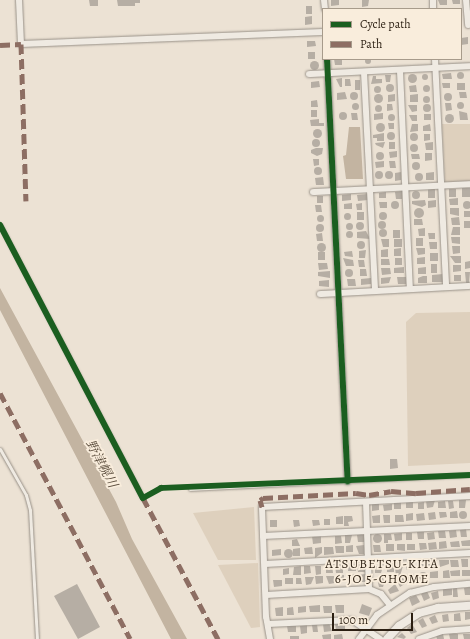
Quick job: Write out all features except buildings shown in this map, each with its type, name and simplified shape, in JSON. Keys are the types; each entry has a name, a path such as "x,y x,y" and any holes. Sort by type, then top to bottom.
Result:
{"street":[{"path":"19,0 21,44 322,32"},
{"path":"466,0 469,25"},
{"path":"327,60 348,481"},
{"path":"435,60 446,287"},
{"path":"309,74 400,71 470,66"},
{"path":"400,71 410,289"},
{"path":"364,72 375,291"},
{"path":"313,192 470,184"},
{"path":"320,294 470,286"},
{"path":"270,639 266,595 262,507 470,496"},
{"path":"366,502 369,589"},
{"path":"263,536 470,526"},
{"path":"265,564 470,553"},
{"path":"359,639 366,628 390,605 422,589 470,584"},
{"path":"266,595 369,589 380,594 390,605"},
{"path":"387,639 399,626 419,613 438,608 470,606"},
{"path":"268,624 352,620 366,628 380,639"},
{"path":"419,639 442,631 470,629"}],"lane":[{"path":"0,225 143,498"},
{"path":"0,448 26,496 30,510 37,639"},
{"path":"190,489 470,475"}],"shaded area":[{"path":"442,124 470,124 470,182 445,182"},
{"path":"349,127 360,127 363,179 346,179 343,156 346,155"},
{"path":"0,288 116,502 132,539 187,639 171,639 0,310"},
{"path":"470,312 470,463 408,466 406,322 416,313"},
{"path":"254,507 256,560 218,560 193,513"},
{"path":"258,563 260,627 251,628 218,565"}],"marked path":[{"path":"0,45 21,44 26,201"},
{"path":"0,393 130,639"},
{"path":"262,507 260,500 263,498 356,493 369,495 391,491 416,493 470,489"},
{"path":"146,497 143,498 218,639"}],"cycle path":[{"path":"327,60 348,481"},
{"path":"0,225 143,498 161,488 470,475"}],"district":[{"name":"ATSUBETSU-KITA 6-JO 5-CHOME","path":"382,572"}],"water label":[{"name":"野津幌川","path":"101,464"}]}
